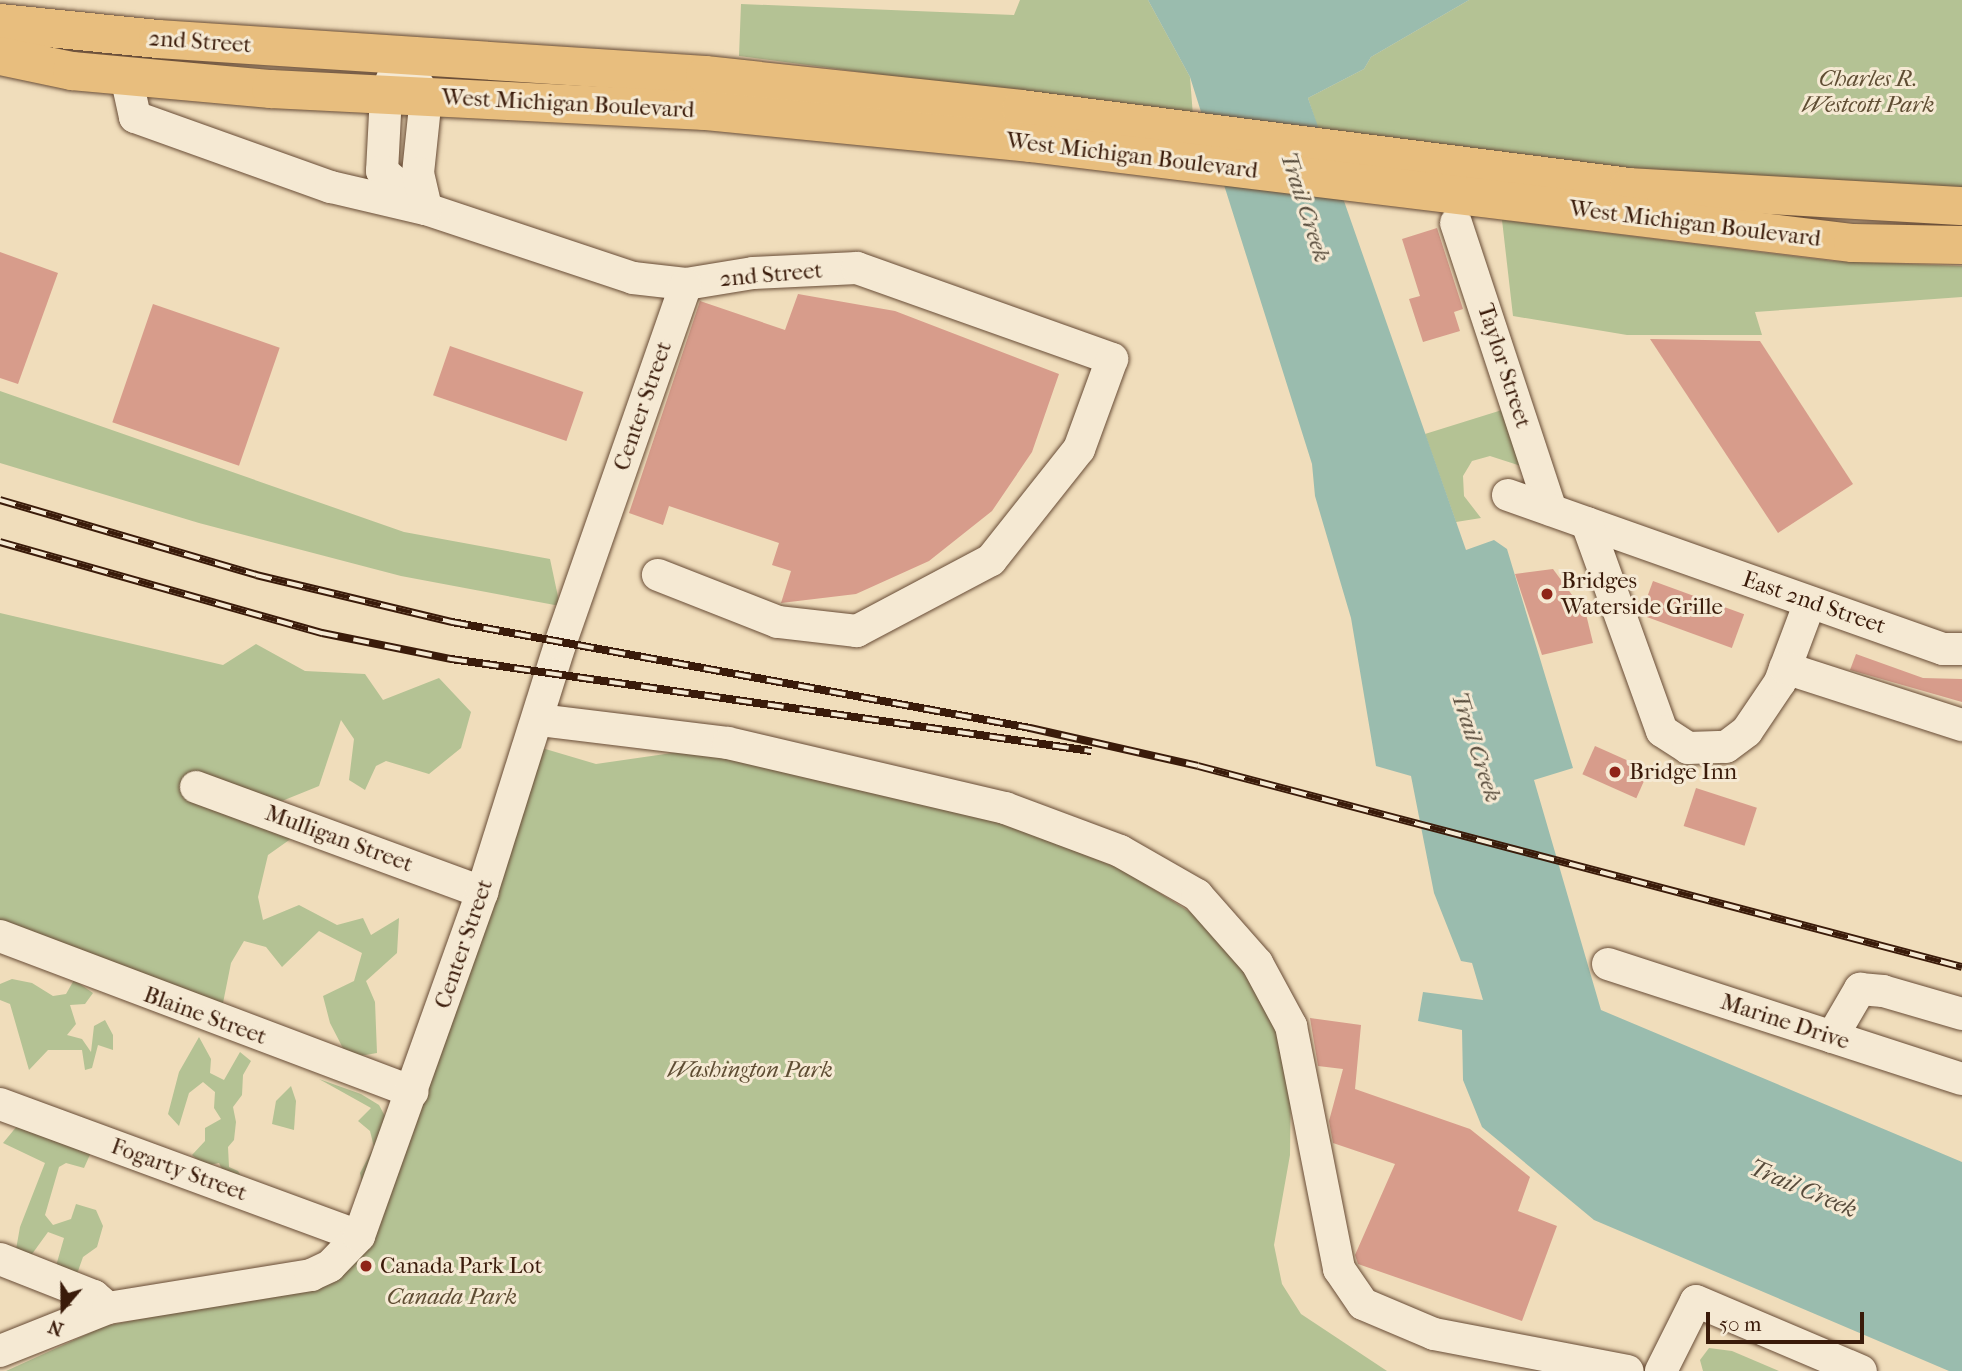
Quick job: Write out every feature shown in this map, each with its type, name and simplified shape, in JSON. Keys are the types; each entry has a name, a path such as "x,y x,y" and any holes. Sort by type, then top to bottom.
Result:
{"main road":[{"name":"2nd Street","path":"0,23 34,30 401,57"},
{"name":"2nd Street","path":"0,56 72,71 426,97"},
{"name":"West Michigan Boulevard","path":"401,57 705,75 1025,126 1634,202 1853,243 1962,246"},
{"name":"West Michigan Boulevard","path":"426,97 1025,126"},
{"name":"West Michigan Boulevard","path":"1634,202 1962,206"}],"street":[{"name":"2nd Street","path":"401,57 386,95 382,171 426,209 596,269 686,284 753,273 857,268 1112,359 1079,449 991,560 857,631 778,622 658,575"},
{"path":"126,76 135,117 331,187 426,209 418,173 426,97 401,57"},
{"name":"Taylor Street","path":"1456,223 1551,510"},
{"name":"Center Street","path":"0,1351 108,1308 311,1275 330,1266 359,1236 482,892 540,720 560,644 686,284"},
{"name":"East 2nd Street","path":"1508,495 1943,649 1962,649"},
{"path":"1587,523 1662,731 1672,742 1705,750 1726,747 1763,711 1785,668 1810,602"},
{"path":"1785,668 1962,725"},
{"path":"540,720 728,744 1005,808 1120,851 1198,895 1257,963 1291,1027 1339,1269 1363,1304 1434,1334 1629,1371"},
{"name":"Mulligan Street","path":"196,787 482,892"},
{"name":"Blaine Street","path":"0,936 412,1092"},
{"name":"Marine Drive","path":"1608,964 1962,1079"},
{"path":"1832,1037 1860,989 1962,1014"},
{"name":"Fogarty Street","path":"0,1104 359,1236"},
{"path":"0,1259 94,1296 108,1308"},
{"path":"1661,1371 1696,1301 1861,1371"}],"green space":[{"path":"1020,0 1148,0 1190,77 1193,116 739,56 741,4 1014,15"},
{"name":"Charles R. Westcott Park","path":"1469,0 1962,0 1962,188 1680,174 1319,132 1308,98 1364,69 1371,57"},
{"path":"1502,220 1833,261 1962,266 1962,297 1755,312 1762,335 1627,335 1513,316"},
{"path":"0,391 404,532 550,559 560,606 401,576 199,523 0,463"},
{"path":"1502,410 1521,466 1490,456 1472,461 1463,476 1464,496 1481,518 1456,522 1425,434"},
{"path":"0,613 223,665 256,644 305,671 365,674 383,700 439,678 471,712 461,748 429,774 386,761 376,766 365,790 349,780 354,739 341,720 319,786 277,803 292,838 268,855 258,897 263,920 299,905 337,925 363,918 371,935 399,918 397,953 366,981 375,1002 377,1053 348,1058 330,1023 323,996 354,981 362,953 319,931 282,967 266,947 244,941 231,963 222,1008 0,947"},
{"name":"Washington Park","path":"542,748 596,764 679,752 708,753 980,813 1123,870 1198,917 1230,949 1283,1038 1291,1077 1290,1155 1274,1245 1282,1284 1301,1314 1387,1371 6,1371 105,1326 329,1281"},
{"path":"12,979 32,983 53,996 66,994 74,980 93,993 85,1004 70,1005 76,1024 67,1035 82,1039 91,1052 94,1026 105,1020 113,1035 113,1050 98,1045 92,1068 85,1070 82,1050 48,1050 29,1070 10,1004 0,1000 0,984"},
{"path":"199,1037 211,1059 210,1073 224,1080 240,1052 251,1061 243,1075 242,1095 233,1107 236,1122 234,1140 228,1147 229,1167 238,1171 245,1183 228,1182 219,1163 205,1166 192,1155 205,1141 205,1128 221,1119 214,1108 215,1092 203,1082 189,1093 179,1126 168,1114 179,1072"},
{"path":"319,1079 361,1094 379,1105 386,1118 363,1189 360,1173 374,1147 370,1131 358,1121 371,1108"},
{"path":"291,1086 296,1101 294,1130 272,1124 276,1101"},
{"path":"32,1108 93,1148 84,1168 66,1163 59,1167 45,1215 53,1225 71,1219 76,1204 96,1210 103,1226 97,1247 83,1257 77,1274 56,1266 64,1238 48,1232 27,1261 15,1255 20,1227 45,1163 3,1143"},
{"path":"1709,1348 1732,1351 1779,1371 1703,1371 1700,1360"}],"water":[{"name":"Trail Creek","path":"1148,0 1469,0 1371,57 1364,69 1308,98 1466,550 1494,540 1507,549 1573,768 1534,780 1601,1010 1962,1162 1962,1371 1949,1371 1594,1220 1482,1127 1463,1080 1462,1030 1418,1021 1423,992 1483,1000 1472,963 1461,961 1434,893 1411,776 1376,766 1351,618 1315,496 1312,464 1190,77"}],"building":[{"path":"1437,228 1463,309 1454,312 1460,331 1423,342 1409,299 1420,296 1402,239"},
{"path":"0,252 58,273 18,384 0,378"},
{"path":"798,294 895,311 1059,374 1032,452 992,511 929,561 856,594 781,603 791,571 772,565 779,543 669,506 663,525 629,513 700,301 785,330"},
{"path":"153,304 280,348 239,466 112,422"},
{"path":"1650,339 1760,341 1853,484 1778,533"},
{"path":"450,346 583,392 566,441 433,395"},
{"name":"Bridges Waterside Grille","path":"1553,569 1586,614 1593,643 1542,655 1515,574"},
{"path":"1653,581 1744,614 1732,648 1641,615"},
{"path":"1856,654 1923,678 1962,679 1962,702 1850,670"},
{"name":"Bridge Inn","path":"1595,746 1649,770 1636,798 1582,774"},
{"path":"1696,788 1757,808 1745,846 1684,826"},
{"path":"1310,1018 1361,1025 1355,1089 1470,1129 1530,1177 1518,1211 1557,1226 1522,1321 1358,1264 1355,1255 1395,1164 1333,1143 1329,1121 1343,1069 1318,1066"}],"railway":[{"path":"0,500 256,575 452,622 1030,728 1198,766 1962,967"},
{"path":"0,542 322,633 451,659 1091,751"}],"place":[{"name":"Bridges Waterside Grille","path":"1547,594"},
{"name":"Bridge Inn","path":"1615,772"},
{"name":"Canada Park Lot","path":"366,1266"}],"park label":[{"name":"Canada Park","path":"452,1297"}]}
